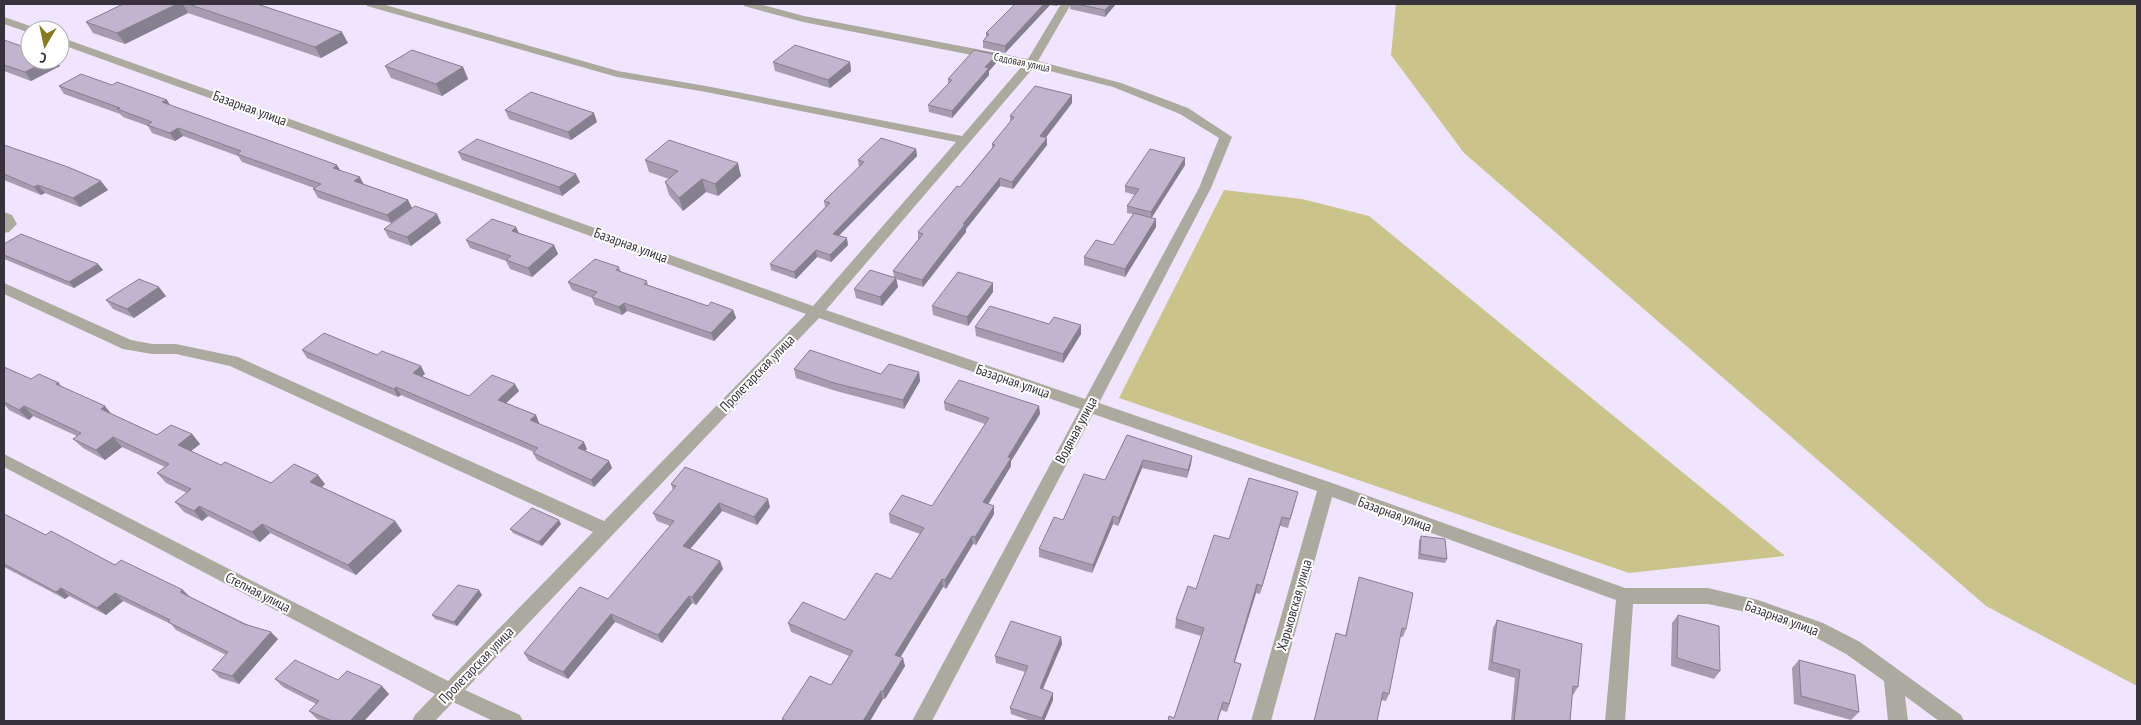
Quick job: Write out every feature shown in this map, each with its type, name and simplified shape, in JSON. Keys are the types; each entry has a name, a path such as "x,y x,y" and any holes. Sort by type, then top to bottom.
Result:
{"street":[{"path":"371,4 617,74 706,89 965,140"},
{"name":"Садовая улица","path":"748,4 803,19 1031,63 1117,85 1184,111 1226,138"},
{"name":"Пролетарская улица","path":"422,721 816,312 1031,63 1066,4"},
{"path":"4,20 20,26"},
{"name":"Базарная улица","path":"70,44 816,312 1326,488 1625,596 1708,596 1752,605 1817,629 1853,648 1954,721"},
{"name":"Водяная улица","path":"922,721 1205,188 1226,138"},
{"path":"4,216 10,224 4,229"},
{"path":"4,288 128,345 152,349 176,349 233,361 606,530"},
{"name":"Степная улица","path":"4,460 450,692 513,721"},
{"name":"Харьковская улица","path":"1261,721 1326,488"},
{"path":"1615,721 1625,596"},
{"path":"1893,676 1898,721"}],"shaded area":[{"path":"1396,4 2137,4 2137,686 1986,606 1464,153 1391,55"},
{"path":"1224,190 1302,199 1369,216 1785,556 1629,573 1119,398"}],"building":[{"path":"123,4 177,4 117,33 86,22"},
{"path":"188,4 257,4 342,32 315,47"},
{"path":"1015,4 1044,4 1005,46 983,41 989,34 986,33"},
{"path":"1076,4 1111,4 1105,10"},
{"path":"4,40 20,46 20,70 29,70 25,72 4,65"},
{"path":"795,45 850,62 828,80 773,62"},
{"path":"412,50 463,67 436,84 385,66"},
{"path":"974,50 997,55 985,67 989,68 952,111 928,105 952,80 948,79"},
{"path":"81,74 112,85 117,82 167,100 162,102 337,165 333,168 360,177 354,181 408,200 387,215 313,189 321,184 237,154 241,151 178,128 170,133 147,125 152,122 117,109 120,108 59,86"},
{"path":"1035,86 1072,95 1040,136 1047,138 1012,182 1000,178 922,280 893,271 923,234 918,232 957,186 960,187 995,145 992,144 1014,117 1010,116"},
{"path":"531,92 594,113 568,132 505,110"},
{"path":"881,138 916,149 833,234 847,238 830,255 816,250 794,272 770,264 830,203 824,201 864,162 858,160"},
{"path":"477,139 576,174 559,187 458,152"},
{"path":"669,140 738,163 715,184 702,179 679,198 665,182 678,171 645,160"},
{"path":"4,145 68,167 101,181 73,198 38,185 34,187 4,174"},
{"path":"1150,149 1185,158 1151,212 1127,206 1139,189 1125,186"},
{"path":"415,206 437,214 407,237 384,229"},
{"path":"1134,213 1156,219 1125,269 1084,257 1096,240 1113,245"},
{"path":"492,219 516,227 512,231 554,245 528,268 506,260 511,256 466,240"},
{"path":"21,234 98,264 69,282 4,255 4,244"},
{"path":"595,259 619,267 616,270 647,281 644,284 708,306 711,302 733,310 711,333 624,303 619,307 592,297 597,292 568,282"},
{"path":"870,270 896,278 880,297 854,289"},
{"path":"958,272 993,283 967,317 932,306"},
{"path":"139,279 159,287 127,309 106,300"},
{"path":"990,306 1049,324 1054,317 1081,325 1063,354 975,327"},
{"path":"324,333 377,355 382,351 421,366 413,373 469,396 492,375 515,384 498,400 536,415 530,420 584,442 578,448 609,461 591,480 533,453 538,448 396,387 394,389 302,350"},
{"path":"810,350 881,374 889,364 919,372 903,400 834,383 794,369"},
{"path":"4,367 31,379 39,374 59,383 56,384 105,406 101,409 157,435 171,425 192,434 178,445 221,465 225,462 271,483 294,464 318,475 310,482 395,521 348,565 262,524 252,532 199,506 194,511 175,502 191,489 157,473 169,464 113,437 96,450 73,439 81,433 24,406 19,410 4,402"},
{"path":"959,380 1039,406 1008,457 1011,458 983,502 994,506 975,537 972,536 945,580 942,579 895,655 903,658 863,721 787,721 782,719 810,676 831,685 853,651 788,623 803,602 845,620 876,573 891,579 924,528 889,514 902,495 932,506 989,418 944,402"},
{"path":"1127,435 1192,456 1188,470 1143,460 1119,518 1113,516 1093,565 1039,549 1054,517 1063,520 1084,474 1105,480"},
{"path":"685,467 768,499 754,517 719,503 683,546 720,561 692,597 689,596 658,635 611,614 563,672 524,653 580,587 608,599 674,521 653,513 676,486 671,484"},
{"path":"1249,478 1298,492 1290,519 1282,517 1262,586 1257,584 1234,662 1241,664 1229,704 1223,702 1217,721 1168,721 1169,716 1174,718 1204,628 1176,619 1188,586 1196,589 1214,535 1229,539"},
{"path":"532,508 559,520 539,542 510,529"},
{"path":"4,514 46,535 51,531 115,565 121,560 183,590 180,592 244,624 271,632 232,676 212,670 228,652 168,622 170,620 115,593 97,608 61,588 56,592 4,564"},
{"path":"1421,536 1445,539 1447,559 1420,554"},
{"path":"1359,577 1413,593 1406,629 1402,628 1389,694 1383,692 1377,721 1314,721 1336,633 1346,636"},
{"path":"458,585 479,590 454,622 432,615"},
{"path":"1678,615 1719,626 1720,671 1677,658"},
{"path":"1497,620 1582,644 1578,687 1573,686 1570,721 1514,721 1520,670 1492,662"},
{"path":"1011,621 1061,637 1040,688 1053,693 1042,718 1010,708 1028,666 995,656"},
{"path":"295,660 338,680 347,671 382,686 350,721 332,721 309,711 319,701 275,679"},
{"path":"1799,660 1855,675 1859,712 1801,696"}]}
